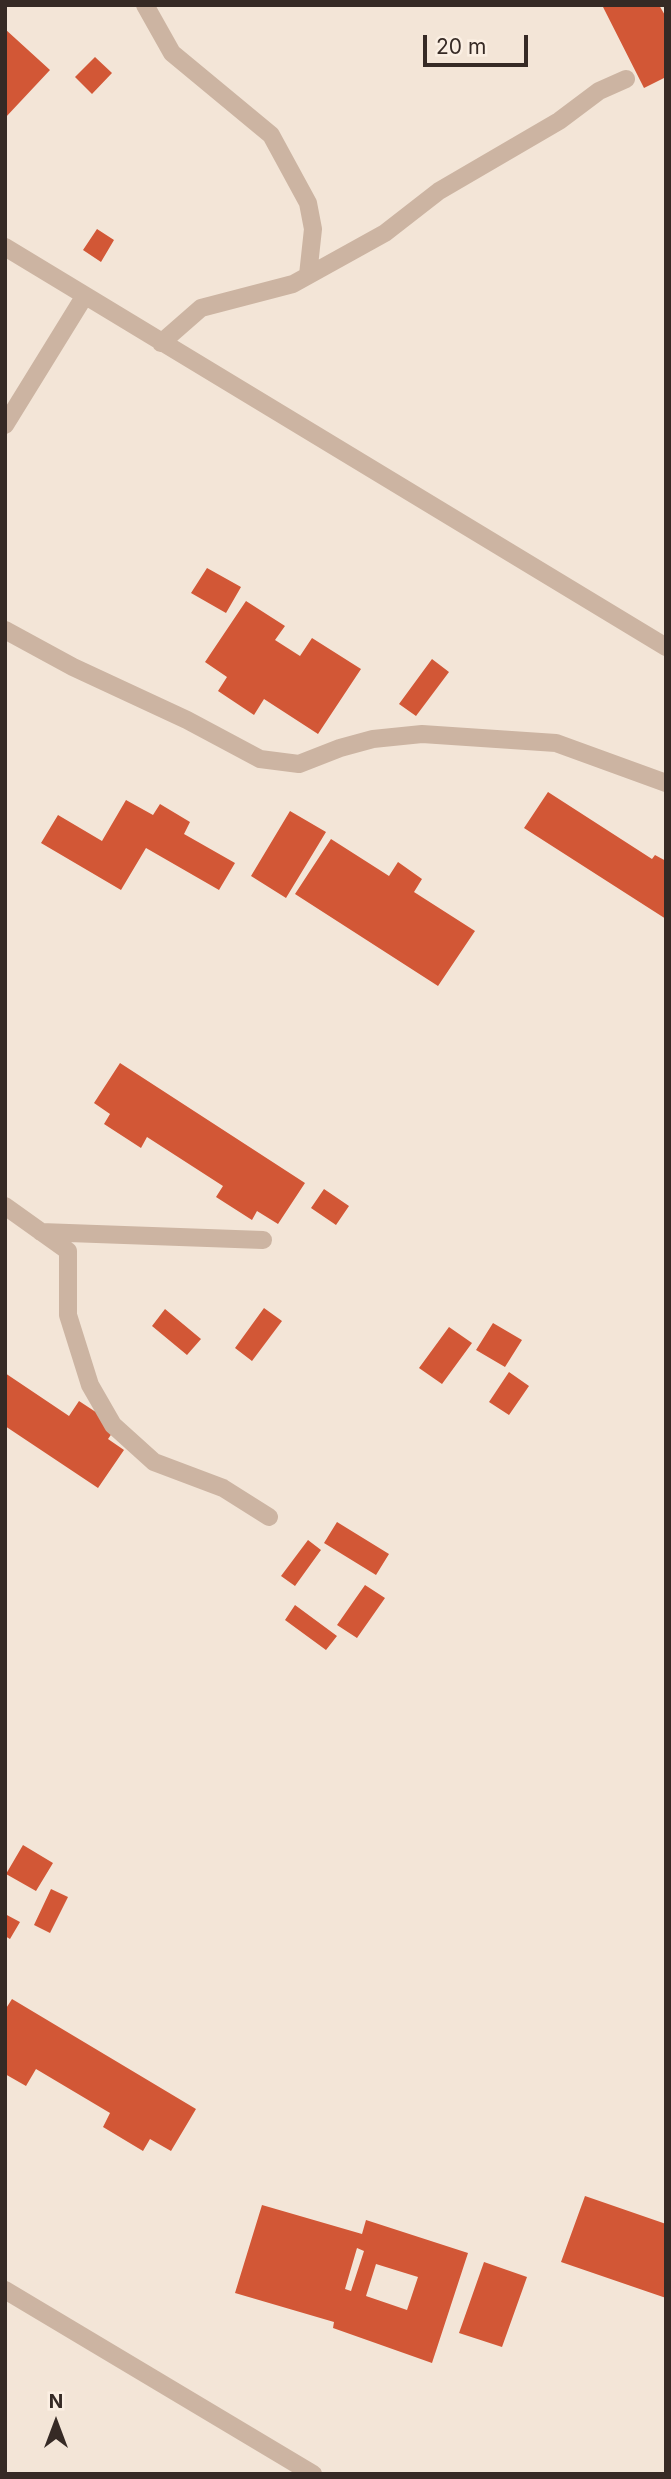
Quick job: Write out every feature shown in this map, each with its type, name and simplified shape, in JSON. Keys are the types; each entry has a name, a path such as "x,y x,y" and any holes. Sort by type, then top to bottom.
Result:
{"street":[{"path":"145,5 172,53 271,135 308,203 313,229 308,275"},
{"path":"161,343 201,308 293,284 386,233 439,191 559,121 599,91 626,79"},
{"path":"5,247 666,647"},
{"path":"5,425 84,297"},
{"path":"5,630 73,667 187,720 260,759 299,764 373,739 422,734 556,743 666,783"},
{"path":"5,1206 68,1251 68,1315 90,1385 113,1425 154,1462 223,1488 269,1517"},
{"path":"41,1231 263,1240"},
{"path":"5,2290 313,2474"}],"building":[{"path":"602,5 659,5 666,17 666,77 644,88"},
{"path":"5,29 50,70 5,118"},
{"path":"95,57 112,73 92,94 75,77"},
{"path":"97,229 114,240 101,262 83,250"},
{"path":"207,568 241,587 226,613 191,593"},
{"path":"246,601 285,626 275,640 300,656 312,638 361,669 318,734 264,699 254,715 218,691 227,677 205,662"},
{"path":"432,659 449,672 416,716 399,704"},
{"path":"548,792 652,859 655,855 666,861 666,919 524,828"},
{"path":"126,800 153,815 160,804 190,822 184,834 235,863 219,890 146,848 121,890 41,843 58,815 102,841"},
{"path":"290,811 326,832 286,898 251,876"},
{"path":"331,839 389,876 398,862 422,879 414,892 475,931 438,986 295,894"},
{"path":"120,1063 305,1183 278,1224 257,1211 252,1220 216,1197 223,1186 147,1137 141,1148 104,1124 110,1114 94,1103"},
{"path":"324,1189 349,1206 336,1225 311,1208"},
{"path":"264,1308 282,1321 252,1361 235,1348"},
{"path":"165,1309 201,1339 187,1355 152,1326"},
{"path":"493,1323 522,1340 505,1367 476,1350"},
{"path":"449,1327 472,1343 442,1384 419,1368"},
{"path":"509,1372 529,1386 509,1415 489,1402"},
{"path":"5,1373 69,1416 79,1401 117,1426 108,1439 124,1450 98,1488 5,1426"},
{"path":"337,1522 389,1554 376,1575 324,1543"},
{"path":"308,1540 321,1550 295,1586 281,1576"},
{"path":"365,1585 385,1598 357,1638 337,1625"},
{"path":"295,1605 337,1636 326,1650 285,1620"},
{"path":"23,1845 53,1863 36,1891 6,1874"},
{"path":"51,1889 68,1897 50,1933 34,1925"},
{"path":"5,1914 20,1922 10,1939 5,1936"},
{"path":"12,1999 196,2109 171,2151 150,2139 143,2151 103,2127 110,2113 36,2069 26,2086 5,2074 5,2010"},
{"path":"585,2196 666,2224 666,2298 561,2262"},
{"path":"262,2205 362,2234 366,2220 468,2253 432,2363 333,2328 334,2322 235,2293","holes":["357,2248 364,2251 351,2291 345,2289","376,2264 418,2277 407,2310 366,2296"]},
{"path":"484,2262 527,2277 502,2347 459,2333"}]}
